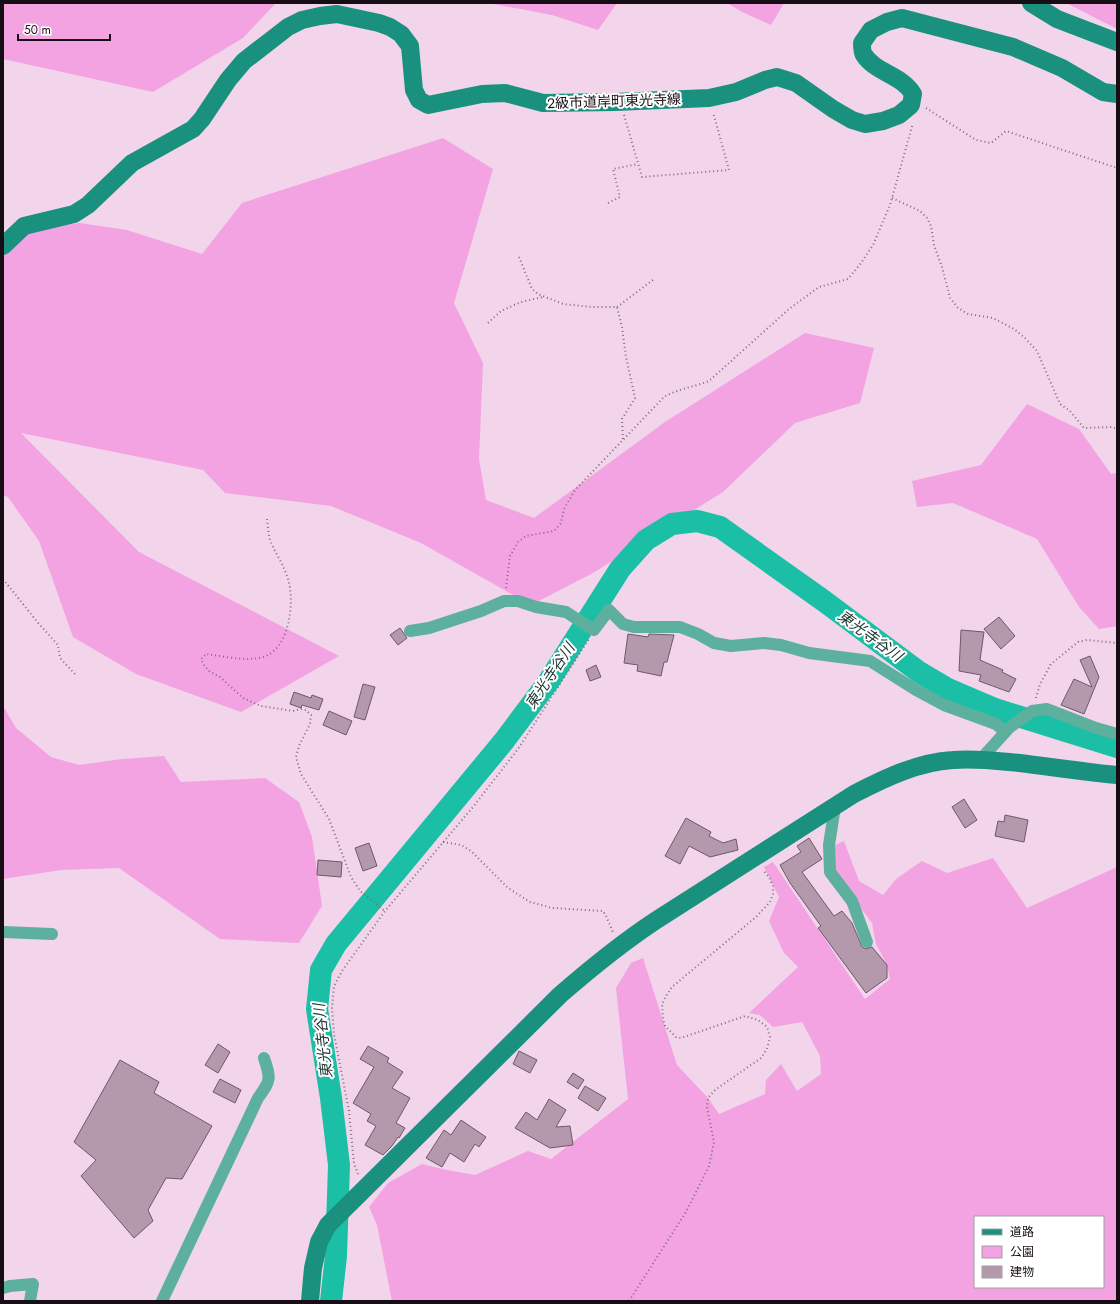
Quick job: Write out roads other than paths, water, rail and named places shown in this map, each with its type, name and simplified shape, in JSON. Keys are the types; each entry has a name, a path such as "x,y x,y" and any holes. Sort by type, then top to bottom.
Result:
{"street":[{"path":"1031,3 1057,19 1117,42"},
{"name":"2級市道岸町東光寺線","path":"3,246 24,226 74,214 88,205 132,163 193,129 202,119 228,80 244,61 288,27 302,20 337,14 390,27 401,34 410,46 414,90 419,100 428,105 482,94 505,93 543,103 620,102 709,98 736,92 765,80 777,77 796,83 833,109 852,120 865,124 883,121 900,115 912,102 913,94 909,87 894,76 874,65 864,54 862,43 871,30 887,22 902,18 1013,47 1062,68 1103,92 1117,94"},
{"path":"410,631 429,628 481,611 504,600 518,600 536,607 566,612 594,630 610,610 623,624 634,627 680,627 698,634 714,643 731,646 764,643 781,645 809,652 870,661 916,690 944,704 996,724 1007,730"},
{"path":"982,759 1007,730 1032,711 1047,709 1096,728 1117,734"},
{"path":"310,1301 313,1268 319,1242 328,1225 560,995 588,970 619,946 835,806 877,782 899,772 924,765 952,760 982,759 1117,775"},
{"path":"835,806 829,845 830,872 852,901 867,942"},
{"path":"3,932 52,934"},
{"path":"162,1301 258,1098 267,1086 270,1076 264,1058"},
{"path":"3,1288 33,1284 30,1301"}],"waterway":[{"name":"東光寺谷川","path":"331,1301 336,1256 339,1165 331,1098 317,1009 321,970 336,944 504,741 549,681 620,569 646,540 672,524 697,521 720,527 824,601 919,672 946,688 995,709 1117,747"}]}
